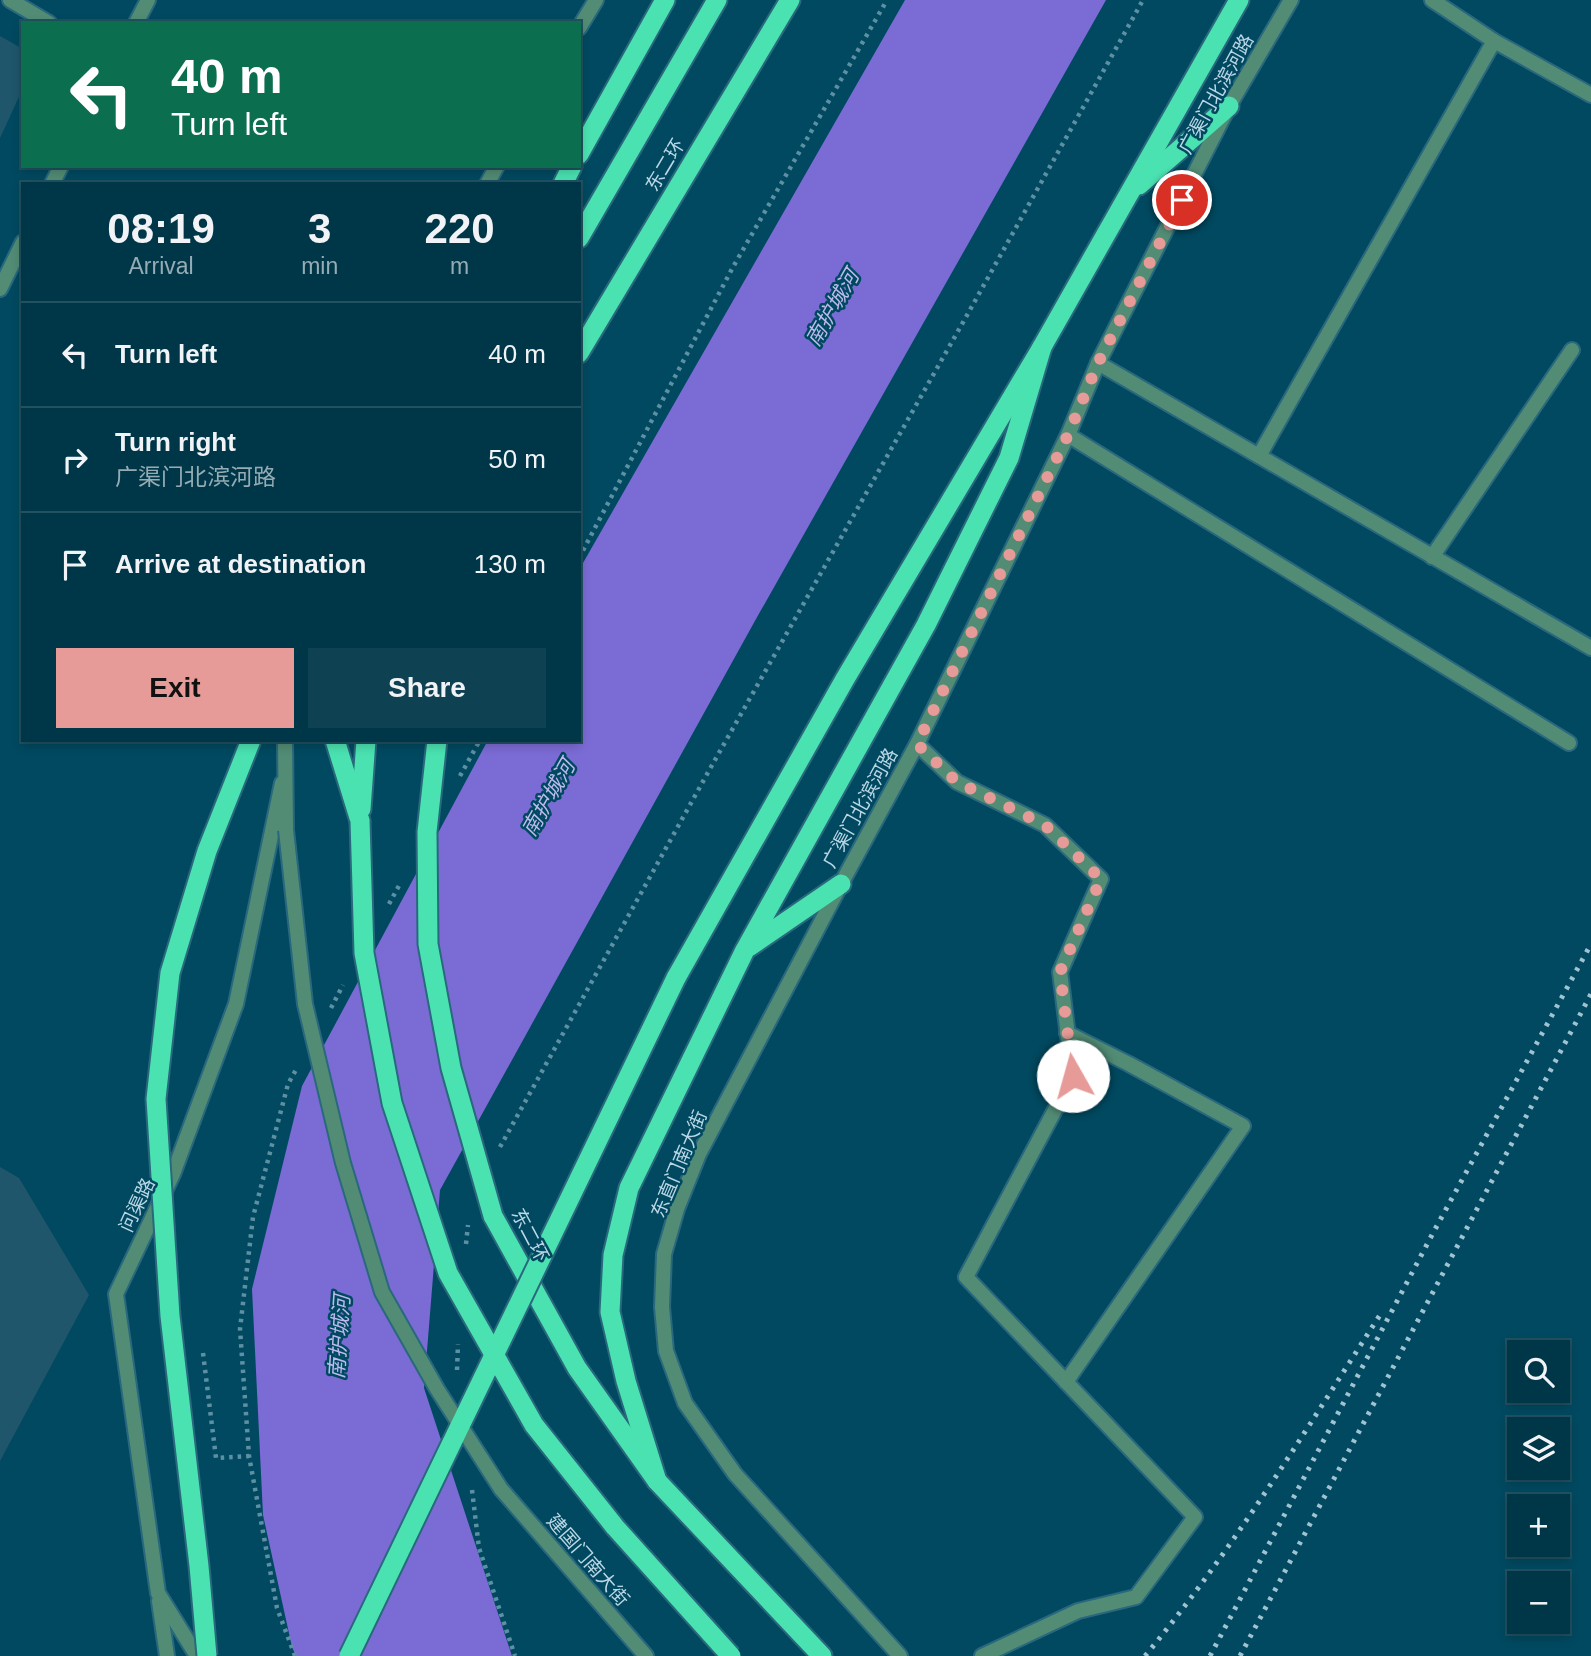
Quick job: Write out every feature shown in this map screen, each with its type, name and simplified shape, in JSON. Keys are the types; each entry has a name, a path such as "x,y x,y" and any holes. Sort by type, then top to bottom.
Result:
{"highway":[{"path":"581,150 665,0"},
{"name":"东二环","path":"581,235 717,0"},
{"name":"东二环","path":"581,350 789,0"},
{"path":"349,1656 676,978 845,679 1042,347 1239,0"},
{"path":"1128,195 1229,106"},
{"path":"657,1481 626,1381 610,1312 613,1255 629,1188 745,950 926,625 1009,458 1042,347"},
{"path":"207,1656 170,1316 156,1099 170,973 207,851 250,742"},
{"path":"336,742 360,821"},
{"path":"366,742 360,821 364,953 392,1103 448,1273 534,1424 615,1527 731,1656"},
{"name":"东二环","path":"437,742 427,832 428,944 451,1068 493,1216 577,1368 657,1481 822,1656"},
{"path":"745,950 841,884"}],"street":[{"path":"10,0 46,21"},
{"path":"137,21 148,0"},
{"path":"581,26 596,0"},
{"name":"广渠门北滨河路","path":"841,884 917,744 1068,435 1098,363 1229,106 1291,0"},
{"path":"1432,0 1494,41 1591,95"},
{"path":"1259,456 1494,41"},
{"path":"0,289 21,246"},
{"path":"1432,557 1572,350"},
{"path":"1098,363 1591,648"},
{"path":"1068,435 1569,743"},
{"path":"285,742 285,767"},
{"path":"917,744 957,782 1045,825 1101,879 1060,972 1073,1076 966,1277 1195,1517 1136,1597 1078,1611 982,1656"},
{"name":"建国门南大街","path":"285,767 286,830 305,1004 343,1163 382,1292 437,1389 501,1489 646,1656"},
{"name":"问渠路","path":"197,1656 158,1593 116,1294 173,1174 236,1004 285,767"},
{"name":"东直门南大街","path":"841,884 699,1154 677,1209 664,1254 662,1307 666,1351 685,1403 735,1474 900,1656"},
{"path":"1066,1382 1243,1126 1129,1064 1067,1034"},
{"path":"158,1593 167,1656"}],"path":[{"path":"581,554 733,267 887,0"},
{"path":"496,1154 1143,0"},
{"path":"454,788 480,742"},
{"path":"388,906 408,871"},
{"path":"328,1013 348,977"},
{"path":"295,1656 276,1608 249,1456 240,1328 253,1217 288,1084 302,1060"},
{"path":"466,1244 469,1216"},
{"path":"458,1380 456,1367 459,1339"},
{"path":"471,1483 479,1548 515,1656"}],"shaded area":[{"path":"0,36 21,48 21,92 0,138"},
{"path":"0,1167 19,1178 89,1295 0,1461"}],"water":[{"name":"南护城河","path":"905,0 1106,0 756,619 440,1190 424,1388 512,1656 296,1656 263,1515 252,1289 302,1086 487,742 581,742 581,567"}],"railway":[{"path":"1210,1656 1433,1233 1591,944"},
{"path":"1240,1656 1591,994"},
{"path":"1145,1656 1238,1532 1380,1315"}],"route":[{"path":"1073,1076 1060,972 1101,879 1045,825 957,782 917,744 1068,435 1098,363 1182,200"}]}
